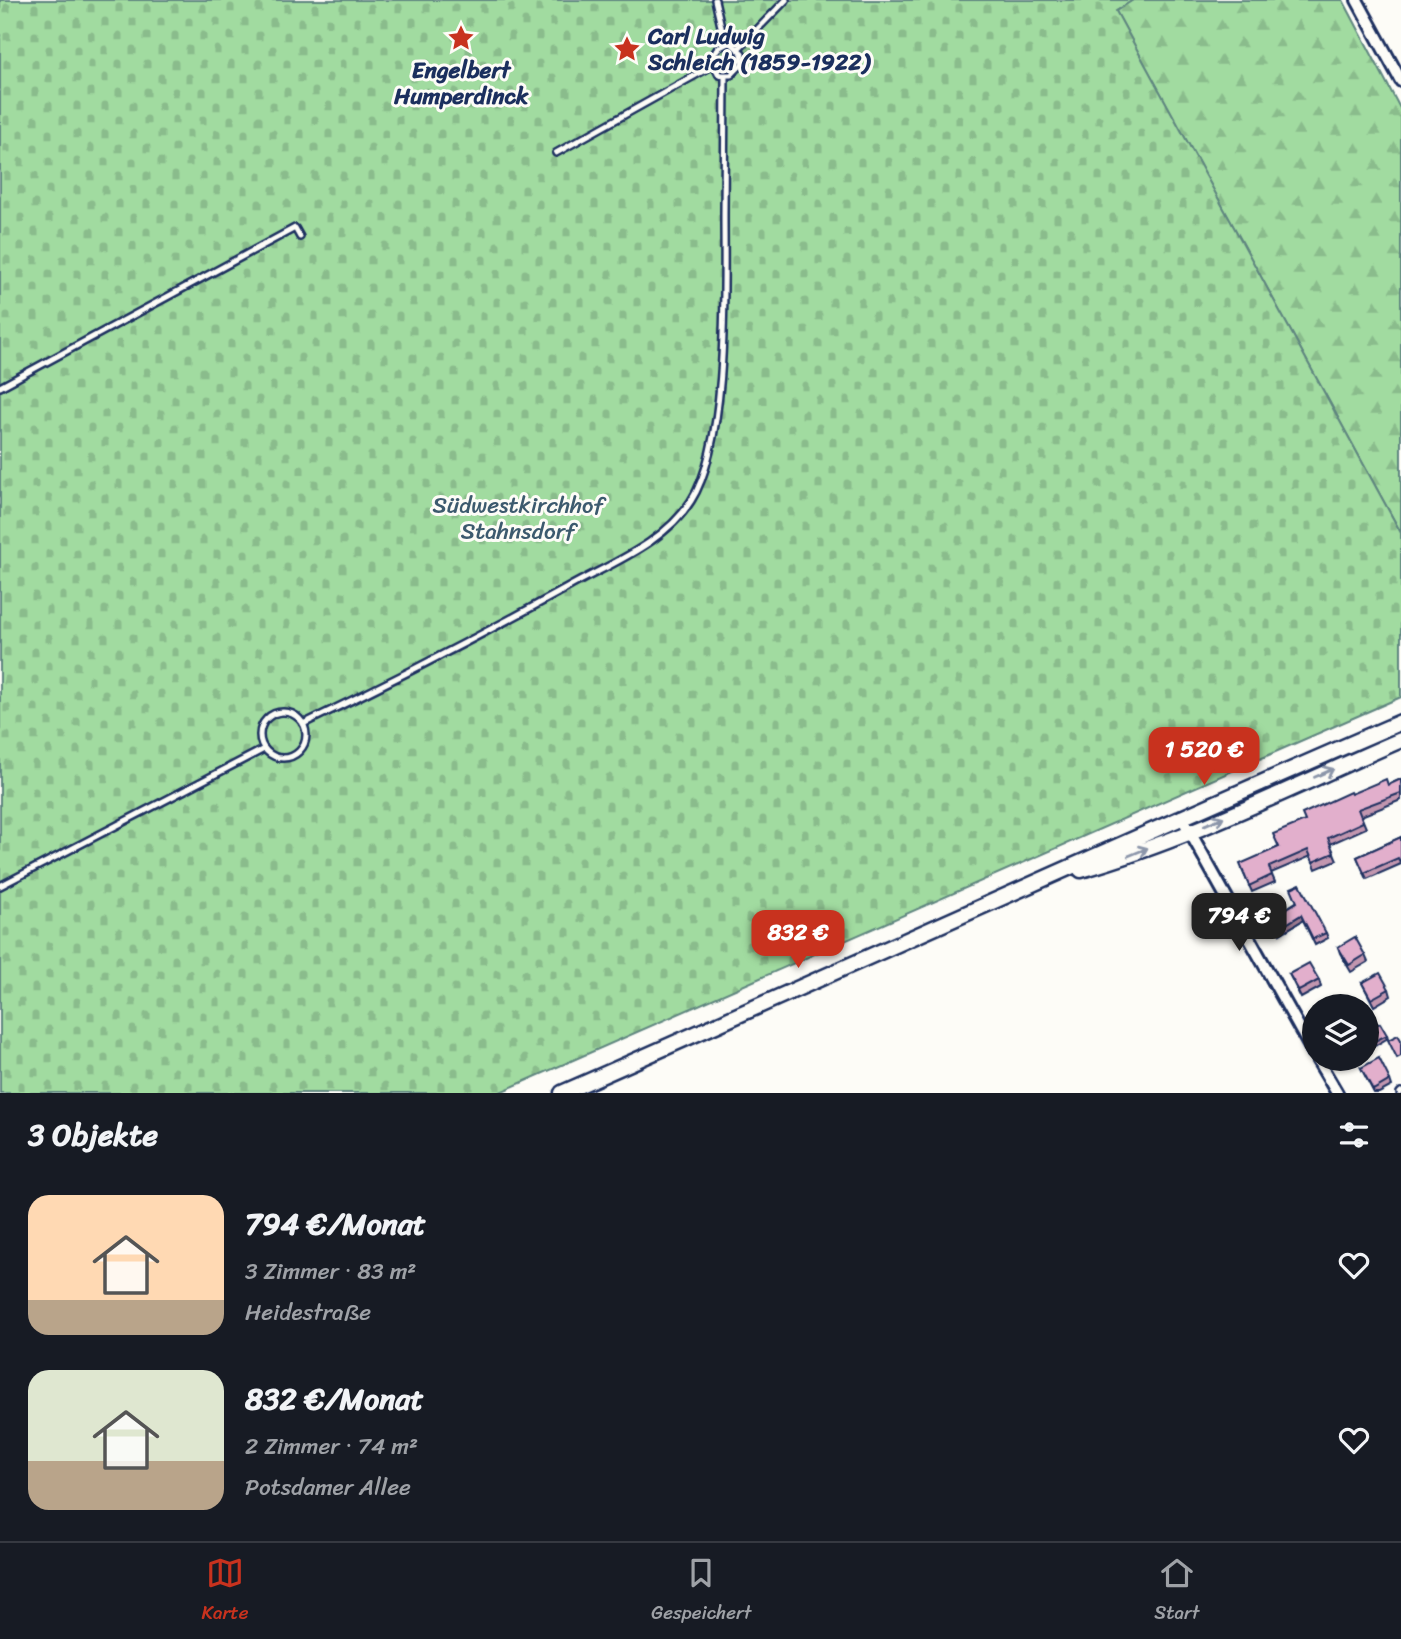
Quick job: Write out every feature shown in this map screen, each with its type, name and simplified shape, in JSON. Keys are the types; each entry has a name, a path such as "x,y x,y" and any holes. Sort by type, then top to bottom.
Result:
{"street":[{"path":"1357,0 1401,81"},
{"path":"562,1093 1049,879 1181,816 1401,722"},
{"path":"1049,879 1121,859 1401,740"},
{"path":"1181,816 1302,1033"},
{"path":"1324,1071 1337,1093"}],"lane":[{"path":"715,0 725,44"},
{"path":"739,48 786,0"},
{"path":"730,41 739,48 743,58 740,69 725,76 719,75 712,66 711,58 725,44 730,41"},
{"path":"556,153 712,66"},
{"path":"303,724 461,647 625,556 657,537 692,500 704,471 718,395 724,298 725,76"},
{"path":"0,387 295,228 300,237"},
{"path":"285,711 299,718 306,739 298,752 284,758 264,749 259,734 270,715 285,711"},
{"path":"0,886 264,749"}],"green space":[{"name":"Südwestkirchhof Stahnsdorf","path":"0,0 1133,0 1116,11 1401,533 1401,697 498,1093 0,1093"},
{"path":"1133,0 1343,0 1401,110 1401,533 1115,10"}],"building":[{"path":"1386,779 1388,785 1401,779 1401,793 1358,809 1363,822 1328,838 1334,853 1313,862 1308,850 1269,867 1272,875 1249,886 1240,864 1279,847 1273,834 1305,821 1302,814"},
{"path":"1401,837 1401,864 1398,858 1364,873 1357,857"},
{"path":"1300,884 1326,933 1313,939 1301,915 1278,929 1271,918 1297,902 1291,888"},
{"path":"1355,937 1365,955 1349,965 1338,947"},
{"path":"1309,963 1319,980 1299,991 1289,974"},
{"path":"1380,973 1389,989 1379,995 1368,994 1362,983"},
{"path":"1379,1024 1387,1035 1379,1039"},
{"path":"1398,1035 1401,1040 1401,1056 1397,1058 1388,1040"},
{"path":"1379,1058 1390,1080 1373,1090 1363,1071 1379,1071"}],"place":[{"name":"Engelbert Humperdinck","path":"461,38"},
{"name":"Carl Ludwig Schleich (1859-1922)","path":"627,49"}]}
